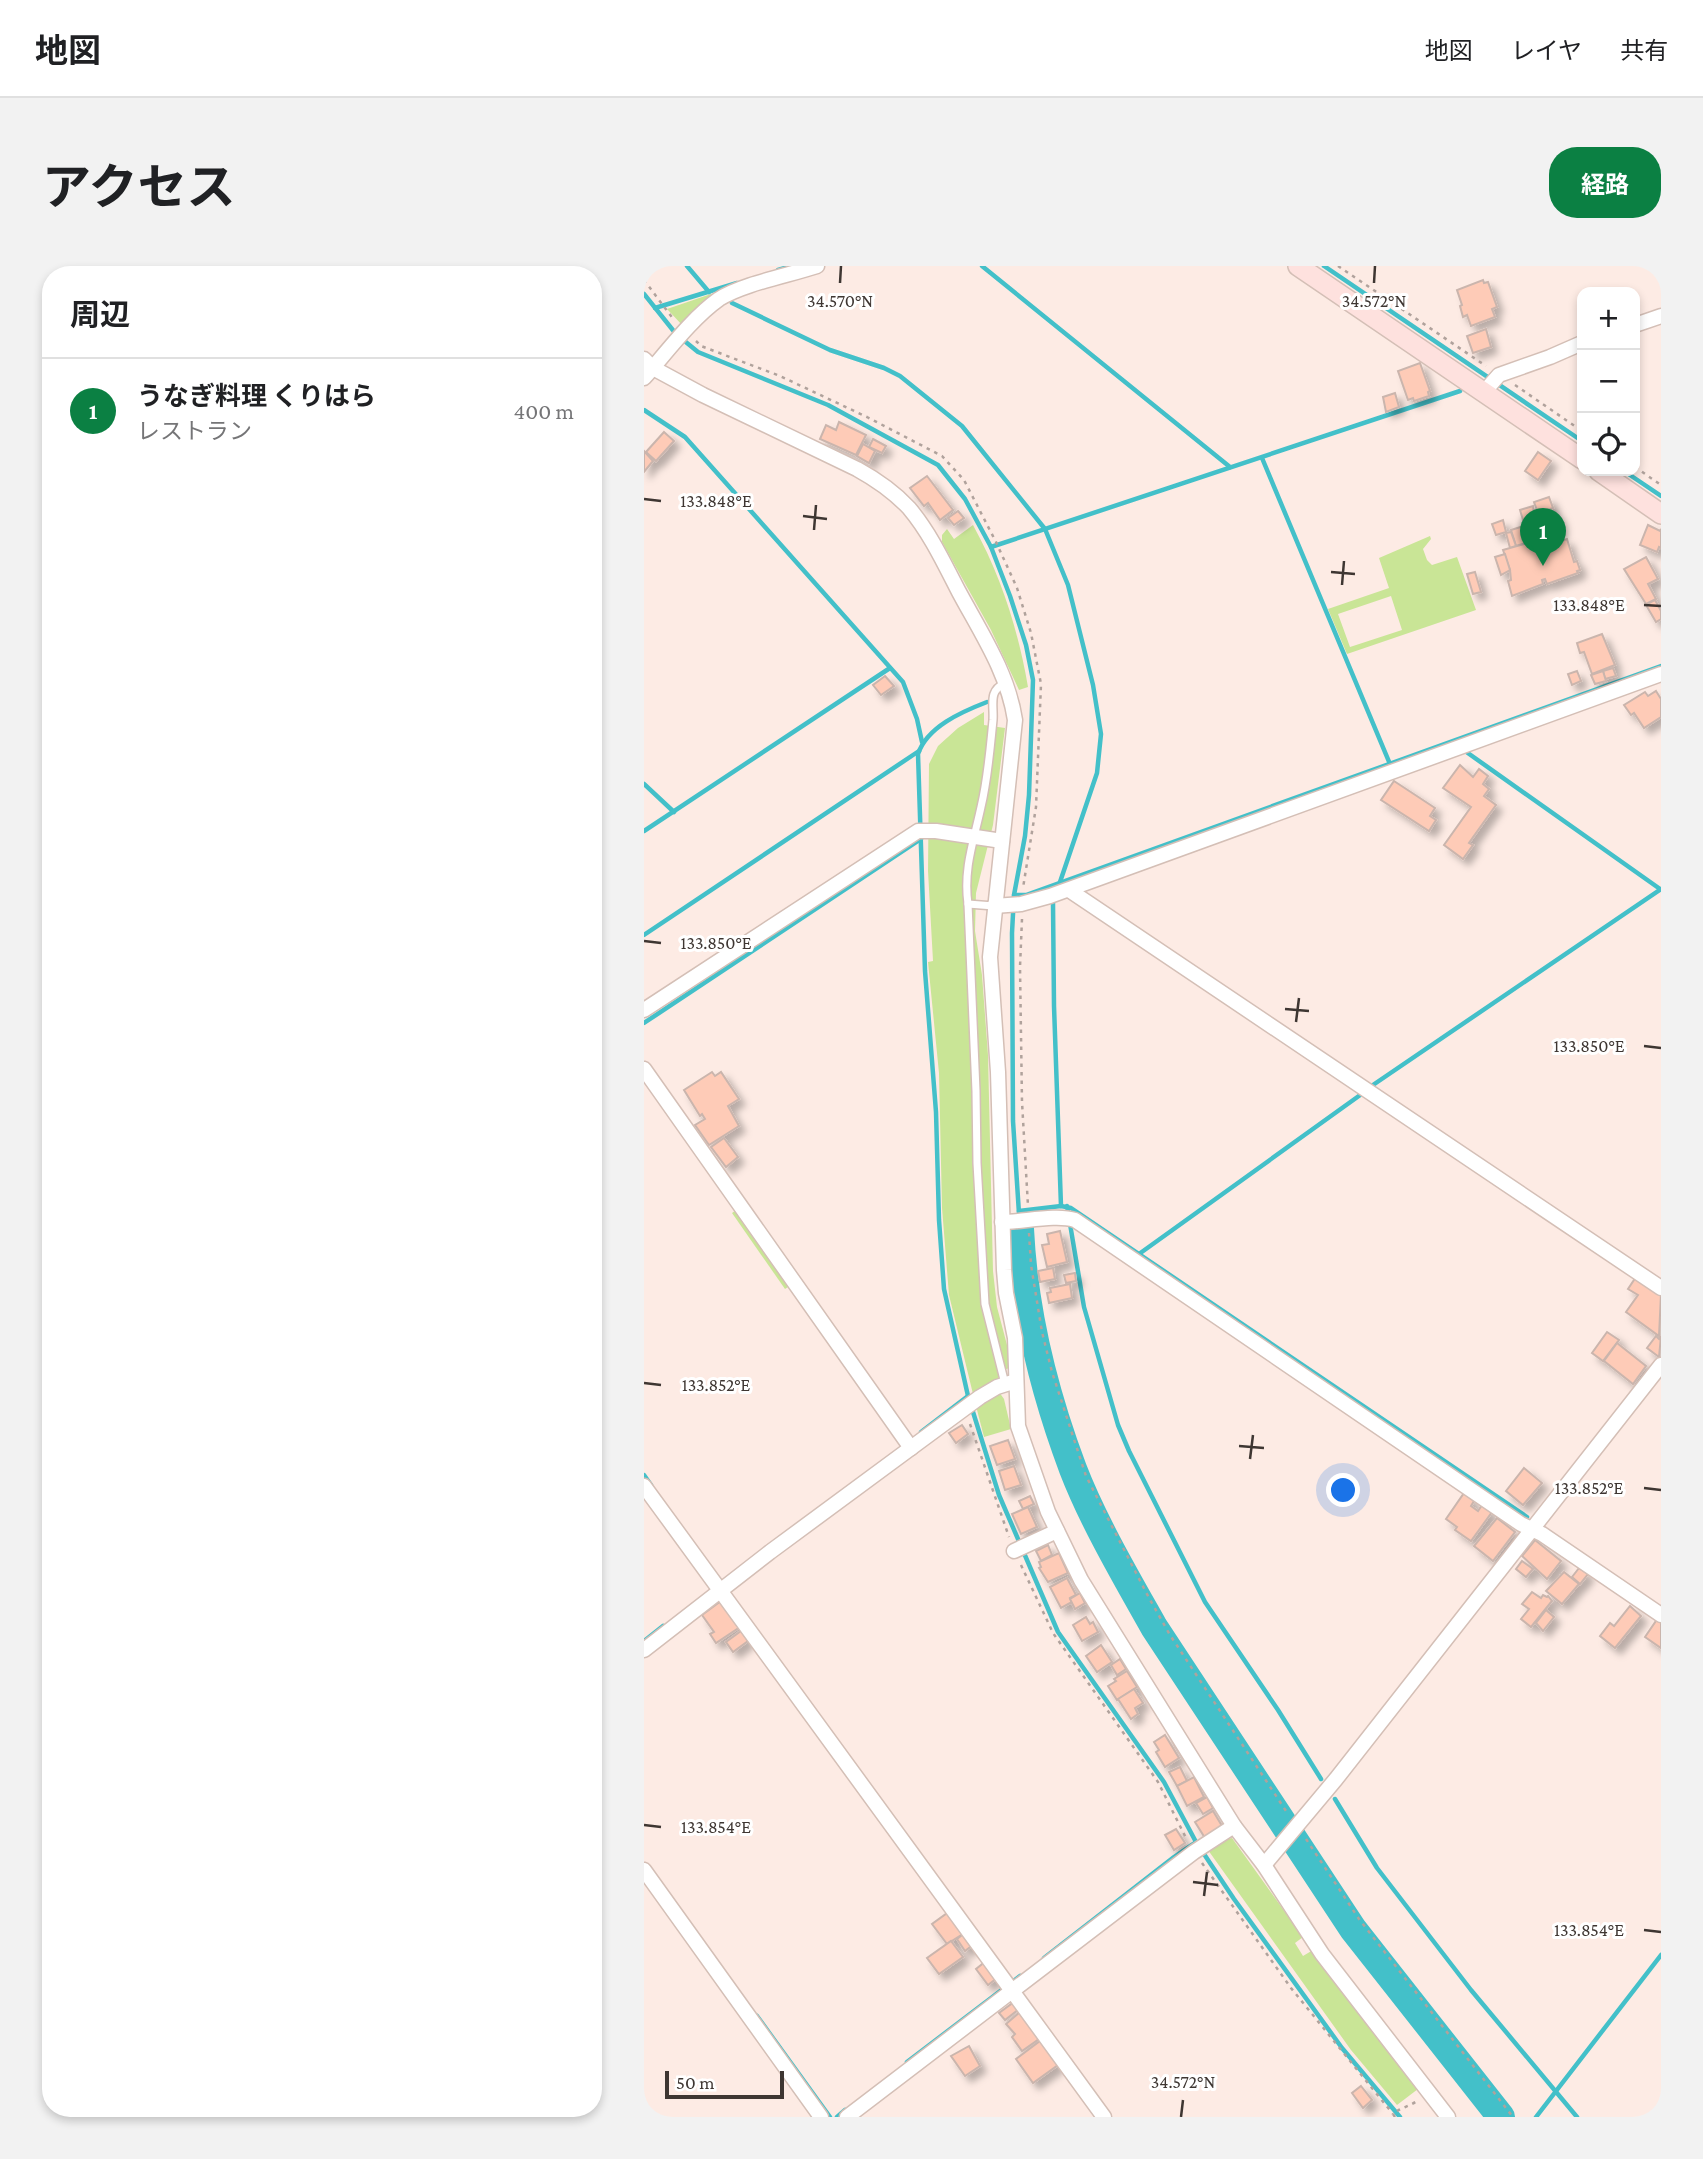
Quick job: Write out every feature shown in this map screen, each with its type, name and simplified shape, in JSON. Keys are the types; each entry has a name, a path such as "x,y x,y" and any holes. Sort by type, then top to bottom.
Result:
{"street":[{"path":"817,266 733,292 719,300 647,369 858,469 895,495 929,537 1006,682 1015,720 1002,841 999,906 990,957 998,1072 1017,1222 1006,1293 1015,1338 1011,1382 1018,1426 1032,1471 1057,1531 1096,1608 1234,1826 1264,1865 1322,1954 1448,2117"},
{"path":"1298,266 1491,382 1577,455"},
{"path":"1640,323 1661,316"},
{"path":"1491,382 1577,345"},
{"path":"1606,476 1660,512"},
{"path":"999,906 1022,904 1069,890 1661,674"},
{"path":"644,1010 923,831 1002,841"},
{"path":"1069,890 1661,1288"},
{"path":"644,1069 908,1444"},
{"path":"1017,1222 1067,1218 1661,1615"},
{"path":"1264,1865 1661,1365"},
{"path":"644,1650 717,1587 908,1444 989,1391 1011,1382"},
{"path":"644,1486 1104,2117"},
{"path":"1019,1549 1057,1531"},
{"path":"847,2117 1010,1986 1196,1848 1234,1826"},
{"path":"644,1870 821,2117"}],"lane":[{"path":"1006,682 992,693 994,709 986,785 966,872 985,1304 1011,1382"},
{"path":"968,904 999,906"}],"path":[{"path":"1338,266 1491,382 1577,427"},
{"path":"644,280 664,309"},
{"path":"682,336 780,376 942,456 964,481 999,548"},
{"path":"1640,470 1661,485"},
{"path":"1022,904 1020,967 1024,1152 1028,1206"},
{"path":"1017,1222 1031,1265 1042,1332 1052,1372 1086,1476 1149,1598 1170,1635 1319,1862 1359,1919 1513,2117"},
{"path":"969,1405 1019,1549 1053,1633 1158,1782 1196,1848 1291,1988 1394,2114 1405,2110 1428,2093"}],"green space":[{"path":"711,294 715,296 684,327 667,309"},
{"path":"973,525 1000,583 1014,624 1028,687 1019,690 991,630 942,542 942,535 947,529 954,539"},
{"path":"1430,536 1431,539 1423,549 1427,560 1432,565 1457,557 1476,610 1347,654 1328,609 1389,588 1379,558","holes":["1391,596 1402,630 1350,647 1338,614"]},
{"path":"984,712 984,725 1005,728 993,825 976,893 975,931 982,975 988,1055 993,1271 1009,1368 999,1372 998,1382 973,1394 949,1295 942,1208 939,1073 928,962 933,961 928,871 929,764 938,746 958,728"},
{"path":"739,1208 794,1283 785,1289 732,1213"},
{"path":"999,1392 1004,1399 1011,1429 984,1437 976,1406"},
{"path":"1232,1838 1303,1937 1295,1943 1303,1956 1313,1950 1418,2089 1397,2105 1351,2050 1208,1850"}],"building":[{"path":"1483,280 1484,283 1488,282 1497,307 1492,309 1495,317 1471,326 1467,315 1463,317 1457,290"},
{"path":"1486,329 1491,347 1473,353 1467,336"},
{"path":"1420,363 1430,391 1429,396 1414,401 1413,398 1408,400 1398,371"},
{"path":"1395,393 1399,407 1386,412 1383,397"},
{"path":"839,422 866,435 856,455 820,439 826,425 836,430"},
{"path":"664,432 674,441 656,461 646,452"},
{"path":"873,439 886,446 882,453 869,447"},
{"path":"863,444 875,451 869,463 857,456"},
{"path":"644,451 653,461 644,472"},
{"path":"1538,452 1551,461 1538,480 1525,471"},
{"path":"927,476 953,510 940,520 928,503 924,506 910,488"},
{"path":"1549,497 1553,508 1538,513 1534,502"},
{"path":"1533,506 1535,520 1527,523 1520,510"},
{"path":"958,511 964,518 954,525 948,518"},
{"path":"1503,520 1506,532 1496,535 1492,524"},
{"path":"1530,524 1535,540 1516,546 1511,530"},
{"path":"1648,525 1660,531 1661,529 1661,548 1659,547 1657,552 1640,545"},
{"path":"1511,532 1516,546 1510,548 1506,533"},
{"path":"1567,539 1574,562 1577,561 1580,570 1578,573 1547,584 1545,579 1542,580 1543,584 1512,596 1508,581 1511,580 1510,570 1503,550 1538,540 1544,547"},
{"path":"1505,554 1510,570 1501,575 1495,557"},
{"path":"1646,557 1658,579 1648,584 1656,599 1646,604 1624,569"},
{"path":"1475,572 1481,592 1473,594 1467,574"},
{"path":"1655,600 1661,611 1661,619 1656,622 1646,605"},
{"path":"1602,634 1615,665 1592,674 1584,652 1580,653 1577,643"},
{"path":"1613,668 1616,676 1605,679 1603,671"},
{"path":"1577,671 1581,681 1572,685 1568,674"},
{"path":"1603,671 1606,681 1595,684 1591,675"},
{"path":"885,676 894,686 881,695 873,685"},
{"path":"1656,691 1661,699 1661,717 1644,728 1634,713 1631,715 1624,705 1645,692 1648,696"},
{"path":"1460,765 1473,777 1479,769 1488,776 1483,784 1489,789 1484,796 1496,805 1469,843 1473,845 1463,859 1444,845 1471,807 1443,788"},
{"path":"1394,781 1435,808 1430,816 1436,820 1429,831 1381,800"},
{"path":"712,1072 715,1076 721,1072 739,1099 728,1106 739,1126 709,1145 695,1125 705,1119 702,1114 700,1116 684,1090"},
{"path":"724,1138 738,1157 726,1167 711,1147"},
{"path":"1060,1231 1067,1262 1047,1267 1042,1245 1049,1244 1047,1234"},
{"path":"1053,1268 1055,1279 1040,1282 1038,1271"},
{"path":"1075,1273 1076,1281 1066,1283 1064,1275"},
{"path":"1636,1277 1661,1294 1659,1336 1626,1312 1638,1295 1628,1289"},
{"path":"1070,1284 1072,1298 1049,1303 1047,1293 1051,1292 1050,1288"},
{"path":"1607,1332 1619,1340 1603,1361 1592,1353"},
{"path":"1656,1336 1659,1339 1661,1336 1659,1357 1647,1348"},
{"path":"1617,1343 1646,1366 1633,1384 1604,1361"},
{"path":"962,1425 968,1434 956,1443 949,1433"},
{"path":"1008,1440 1015,1459 997,1465 990,1446"},
{"path":"1014,1466 1021,1485 1005,1490 999,1471"},
{"path":"1524,1468 1542,1483 1523,1505 1506,1491"},
{"path":"1464,1493 1474,1501 1471,1506 1478,1511 1482,1505 1492,1512 1471,1541 1455,1530 1457,1527 1446,1519"},
{"path":"1030,1496 1034,1504 1023,1509 1019,1501"},
{"path":"1028,1507 1037,1527 1021,1534 1012,1514"},
{"path":"1497,1518 1515,1532 1493,1561 1474,1546"},
{"path":"1535,1540 1561,1561 1547,1579 1522,1556"},
{"path":"1048,1545 1052,1555 1041,1561 1036,1551"},
{"path":"1059,1553 1068,1573 1048,1582 1039,1568 1039,1562"},
{"path":"1522,1561 1533,1569 1526,1577 1516,1569"},
{"path":"1579,1568 1588,1574 1580,1584 1572,1577"},
{"path":"1564,1572 1579,1584 1562,1604 1546,1591"},
{"path":"1067,1578 1076,1595 1070,1598 1072,1602 1061,1608 1050,1587"},
{"path":"1532,1592 1541,1598 1543,1595 1548,1596 1552,1601 1531,1627 1521,1619 1529,1609 1522,1604"},
{"path":"1080,1593 1085,1603 1075,1609 1070,1599"},
{"path":"721,1601 740,1627 716,1643 710,1634 714,1632 702,1615"},
{"path":"1630,1606 1641,1616 1615,1648 1600,1636 1610,1623 1614,1626"},
{"path":"1546,1610 1554,1617 1543,1631 1536,1623"},
{"path":"1086,1617 1090,1624 1093,1622 1098,1632 1082,1641 1073,1625"},
{"path":"1658,1618 1661,1620 1661,1648 1645,1637"},
{"path":"741,1631 748,1641 733,1652 726,1642"},
{"path":"1101,1645 1112,1662 1097,1672 1086,1656"},
{"path":"1120,1659 1126,1669 1117,1675 1111,1665"},
{"path":"1127,1671 1137,1687 1117,1700 1108,1686"},
{"path":"1134,1689 1143,1703 1135,1708 1138,1714 1131,1719 1118,1699"},
{"path":"1165,1735 1179,1758 1165,1767 1156,1752 1159,1750 1154,1742"},
{"path":"1180,1767 1187,1781 1177,1786 1169,1772"},
{"path":"1194,1777 1204,1797 1187,1806 1177,1786"},
{"path":"1207,1797 1213,1808 1203,1814 1196,1803"},
{"path":"1213,1811 1222,1826 1205,1838 1195,1822"},
{"path":"1176,1829 1185,1843 1174,1850 1165,1835"},
{"path":"950,1911 966,1932 947,1944 932,1924"},
{"path":"966,1932 974,1944 965,1951 957,1939"},
{"path":"951,1941 963,1957 939,1974 927,1958"},
{"path":"986,1961 997,1978 988,1985 976,1969"},
{"path":"1014,2002 1019,2009 1005,2020 999,2013"},
{"path":"1020,2012 1039,2039 1022,2051 1012,2037 1015,2034 1006,2024"},
{"path":"1040,2041 1058,2065 1033,2083 1016,2059"},
{"path":"969,2046 980,2066 965,2076 951,2056"},
{"path":"1361,2086 1372,2100 1363,2108 1352,2093"}],"waterway":[{"path":"687,266 709,292"},
{"path":"778,270 791,266"},
{"path":"982,266 1230,467"},
{"path":"1324,266 1577,438"},
{"path":"655,308 737,283"},
{"path":"644,294 676,334 698,352 828,405 938,465 965,499 991,547 1026,645 1033,680 1029,795 1025,836 1014,895 1012,933 1013,1121 1020,1229"},
{"path":"732,303 830,350 900,376 962,426 1045,529 1068,585 1093,685 1101,734 1097,773 1060,882"},
{"path":"991,547 1460,391"},
{"path":"644,410 685,437 903,682 917,719 922,742"},
{"path":"1262,458 1390,764"},
{"path":"1631,476 1661,496"},
{"path":"1014,895 1026,895 1661,666"},
{"path":"644,831 890,668"},
{"path":"987,702 937,728 922,744 918,754 925,971 936,1112 944,1289 968,1396 999,1495 1058,1632 1164,1782 1196,1842 1234,1899 1342,2048 1400,2117"},
{"path":"644,935 919,751"},
{"path":"1465,751 1660,889"},
{"path":"644,784 674,812"},
{"path":"644,1023 921,839"},
{"path":"1370,1087 1661,889"},
{"path":"1053,903 1061,1206"},
{"path":"1139,1254 1363,1093"},
{"path":"1019,1211 1061,1206 1071,1208 1527,1517"},
{"path":"1067,1206 1084,1307 1118,1425 1129,1451 1205,1602 1321,1779"},
{"path":"1020,1229 1031,1321 1053,1411 1073,1469 1111,1550 1154,1627 1353,1929 1501,2117"},
{"path":"921,1432 968,1396"},
{"path":"644,1475 651,1485"},
{"path":"644,1641 663,1626"},
{"path":"1335,1799 1377,1868 1471,1990 1577,2117"},
{"path":"1044,1958 1196,1842"},
{"path":"1536,2117 1661,1955"},
{"path":"907,2062 1020,1976"},
{"path":"757,2016 830,2117"},
{"path":"837,2117 845,2110"}],"place":[{"name":"うなぎ料理 くりはら","path":"1543,566"}]}
